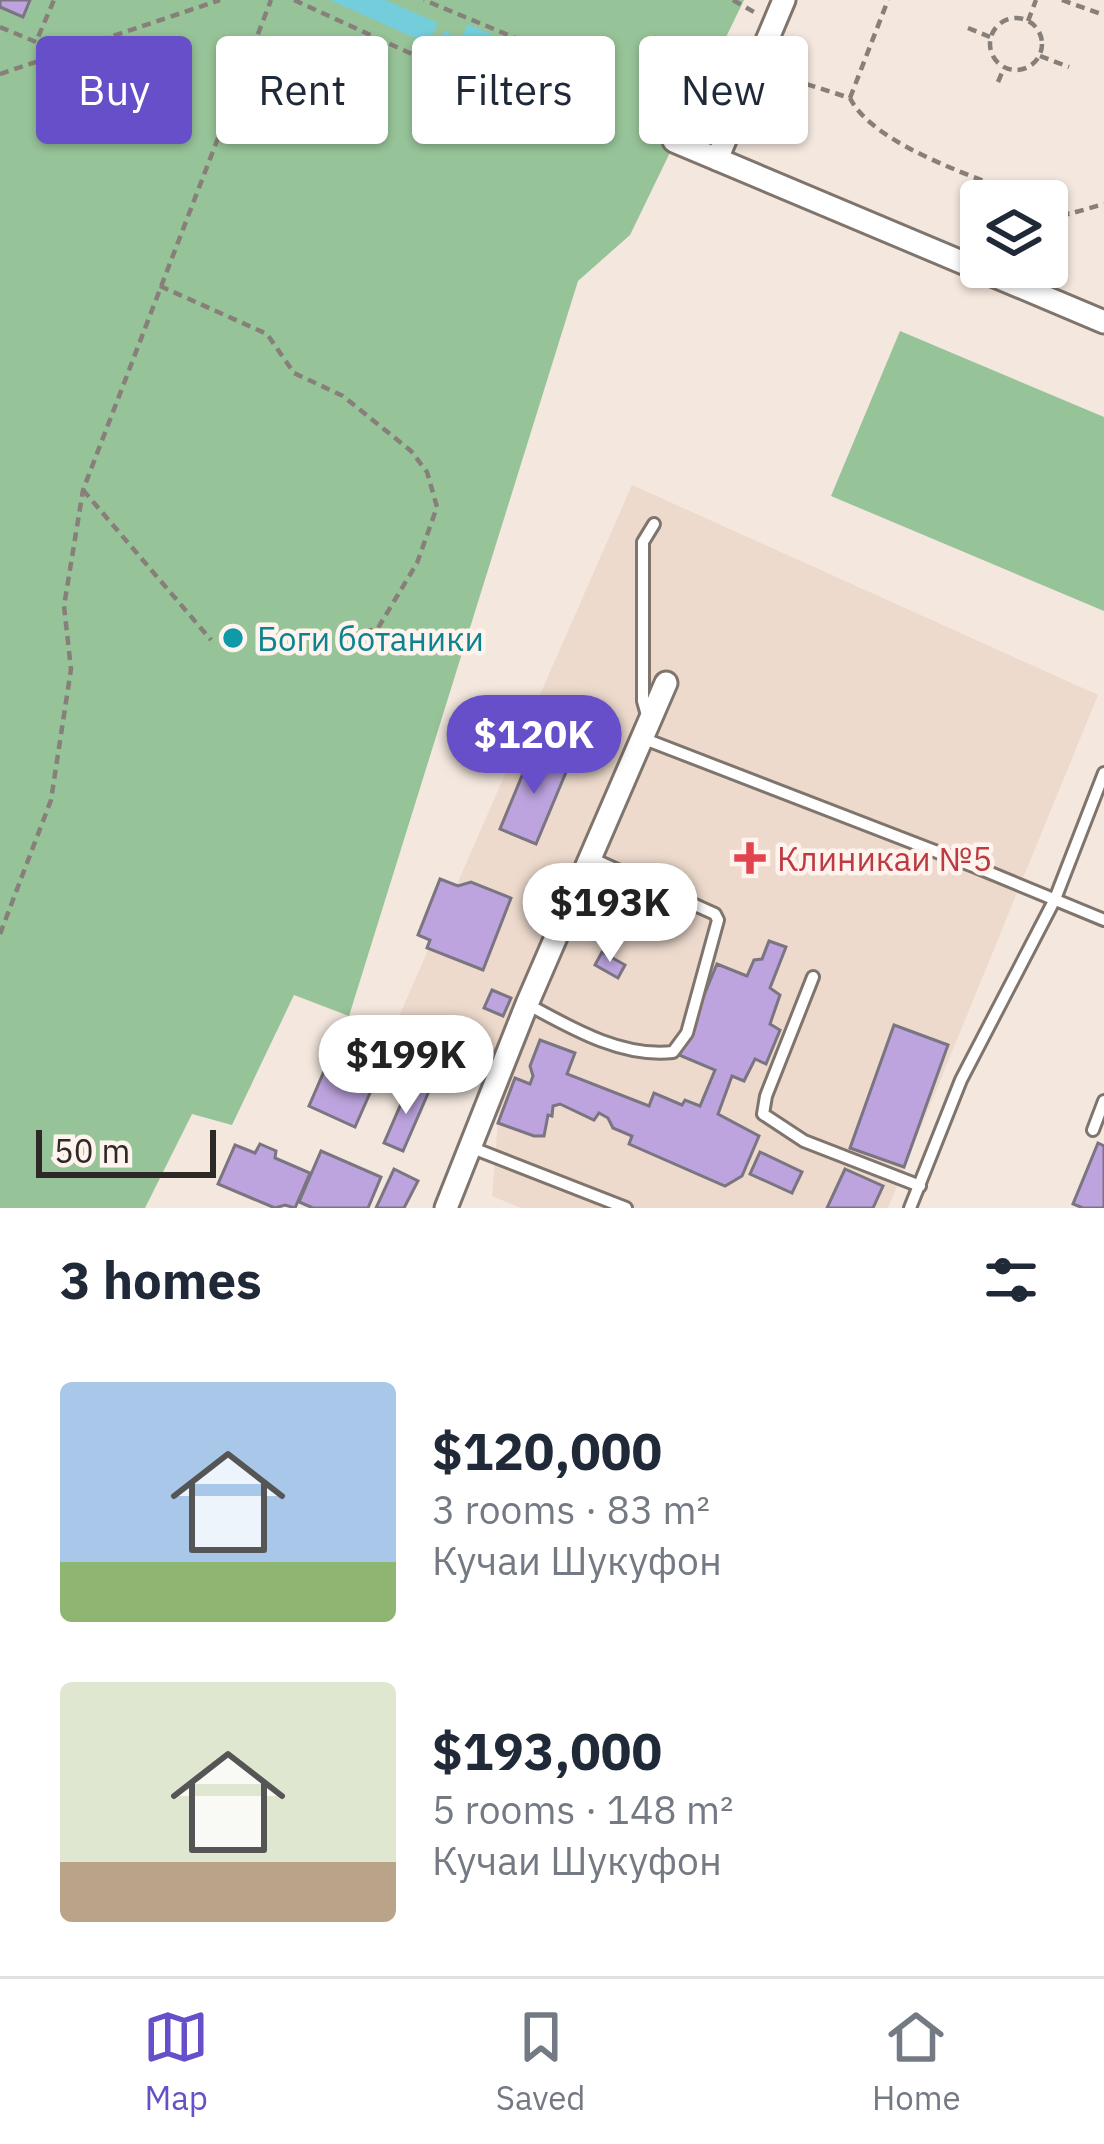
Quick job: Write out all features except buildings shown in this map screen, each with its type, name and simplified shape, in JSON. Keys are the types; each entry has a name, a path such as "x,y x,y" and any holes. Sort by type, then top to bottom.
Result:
{"street":[{"path":"768,36 784,0"},
{"path":"683,144 1104,322"},
{"path":"717,159 723,144"},
{"path":"446,1208 527,1004 666,682"}],"lane":[{"path":"654,524 643,542 645,730 1104,920"},
{"path":"910,1208 961,1080 1054,899 1104,773"},
{"path":"527,1004 636,1052 673,1052 687,1033 718,920 715,914 590,858"},
{"path":"813,977 766,1096 764,1114 804,1141 920,1186"},
{"path":"1093,1130 1104,1101"},
{"path":"470,1147 626,1208"}],"path":[{"path":"0,27 36,42 54,0"},
{"path":"0,74 220,0"},
{"path":"0,934 52,800 71,669 64,606 82,490 271,0"},
{"path":"294,0 412,53"},
{"path":"424,0 509,36"},
{"path":"442,8 445,0"},
{"path":"850,98 888,0"},
{"path":"1028,21 1036,0"},
{"path":"1062,0 1104,15"},
{"path":"1005,20 1028,21 1038,30 1040,56 1031,67 1004,68 995,60 990,37 1005,20"},
{"path":"968,28 990,37"},
{"path":"1040,56 1069,67"},
{"path":"998,82 1004,68"},
{"path":"808,84 850,98 858,114 927,158 983,180"},
{"path":"1068,214 1104,204"},
{"path":"160,286 267,334 293,373 343,396 411,451 428,472 437,507 417,563 378,628 348,637"},
{"path":"82,490 211,640"}],"shaded area":[{"name":"Клиникаи №5","path":"632,485 1098,695 888,1208 521,1208 492,1196 502,1070 397,1021"}],"green space":[{"name":"Боги ботаники","path":"0,0 744,0 727,36 639,36 639,144 674,144 630,235 578,281 349,1016 294,995 232,1125 192,1114 145,1208 0,1208"},
{"path":"900,331 1104,417 1104,611 831,496"}],"water":[{"path":"330,0 385,0 438,23 432,36 412,37"},
{"path":"468,24 496,36 462,36"}],"place":[{"name":"Боги ботаники","path":"233,638"},
{"name":"Клиникаи №5","path":"750,858"}]}
